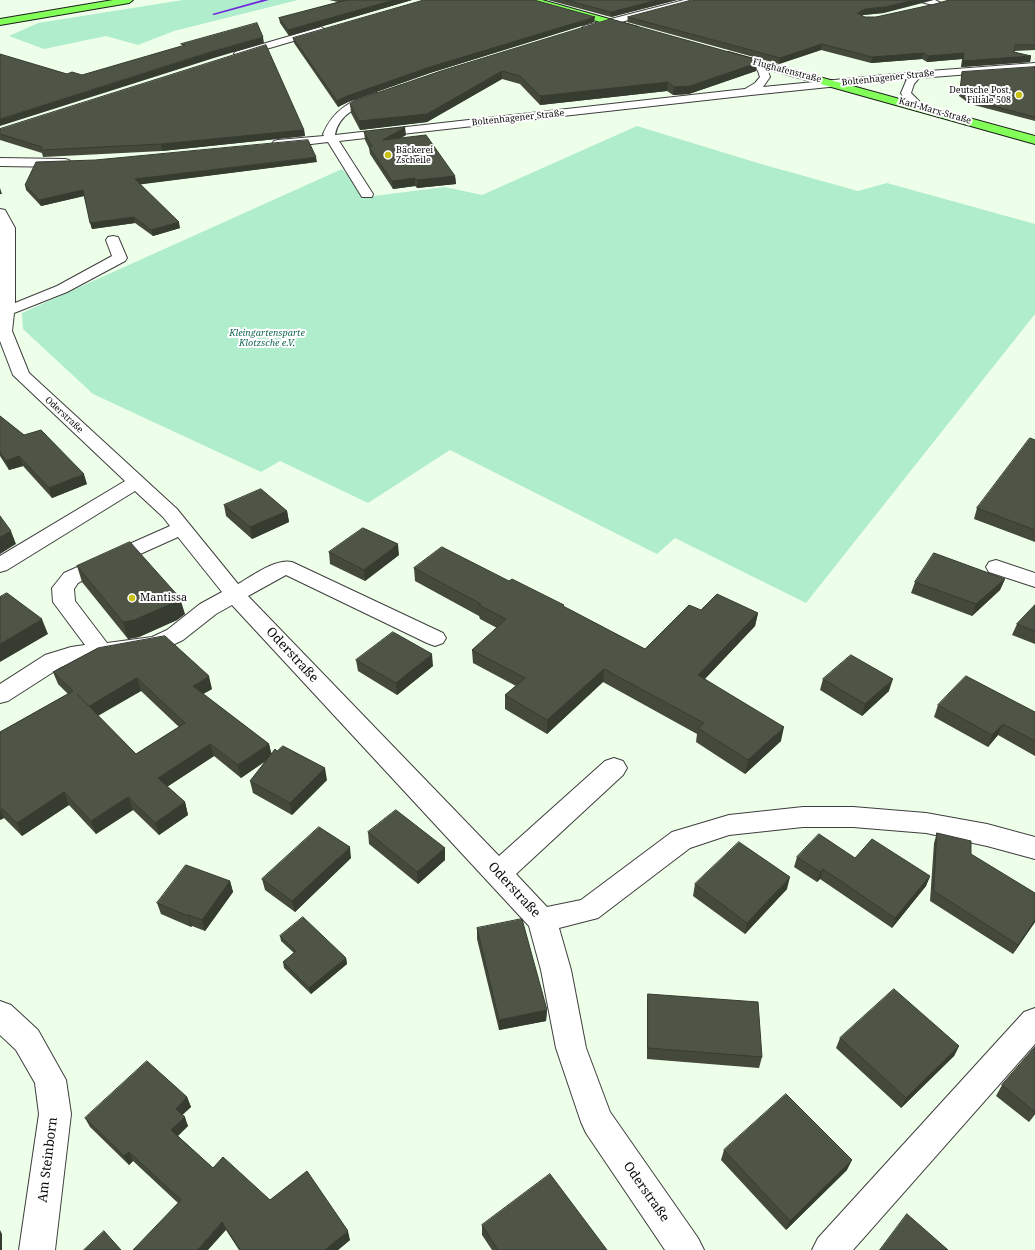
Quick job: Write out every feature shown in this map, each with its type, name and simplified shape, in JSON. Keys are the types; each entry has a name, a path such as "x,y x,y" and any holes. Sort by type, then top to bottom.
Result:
{"main road":[{"path":"0,16 96,0"},
{"path":"0,22 129,0"},
{"path":"532,0 646,32"},
{"name":"Flughafenstraße","path":"717,52 835,83"},
{"name":"Karl-Marx-Straße","path":"835,83 1035,140"}],"street":[{"path":"580,30 694,0"},
{"path":"923,4 940,3"},
{"path":"226,58 330,28"},
{"path":"746,93 760,85 765,77 763,70 757,63"},
{"name":"Boltenhagener Straße","path":"267,145 835,83 1035,66"},
{"path":"916,75 909,84 906,93 919,107"},
{"path":"367,194 329,134 337,115 352,105 389,91"},
{"path":"0,162 75,163"},
{"name":"Oderstraße","path":"0,214 8,228 7,311 4,331 21,375 170,513 235,595 542,920 556,970 570,1048 597,1122 686,1250"},
{"path":"7,311 62,289 120,258 113,240"},
{"path":"0,565 137,482"},
{"path":"100,650 64,602 63,588 71,578 82,572 182,528"},
{"path":"0,695 53,661 71,655 100,650 156,644 175,635 208,610 285,567 435,638"},
{"path":"996,567 1035,580"},
{"path":"499,873 614,768"},
{"path":"542,920 588,910 681,840 729,825 803,817 853,817 926,823 987,835 1035,848"},
{"name":"Am Steinborn","path":"0,1015 27,1040 50,1080 55,1114 37,1250"},
{"path":"830,1250 1035,1022"}],"green space":[{"path":"183,0 298,0 174,31 138,45 106,36 44,49 9,36 38,23"},
{"name":"Kleingartensparte Klotzsche e.V.","path":"637,126 761,164 858,191 887,183 1035,224 1035,314 806,603 675,538 657,554 450,450 368,503 280,461 261,472 93,394 23,329 22,313 342,169 366,197 445,187 482,195"}],"building":[{"path":"347,0 394,0 288,30 279,18"},
{"path":"424,0 534,0 595,17 430,67 347,96 337,101 293,38"},
{"path":"566,0 658,0 611,12"},
{"path":"692,0 915,0 885,7 864,9 857,13 865,17 876,17 949,0 1035,0 1035,45 1015,45 1014,52 1031,56 963,61 964,53 928,56 923,53 872,57 822,44 780,58 628,17"},
{"path":"611,19 754,59 757,63 690,86 674,87 668,82 540,96 520,76 502,71 427,114 359,121 350,104 356,100 441,71"},
{"path":"257,23 263,37 213,51 0,119 0,54 67,74 72,72 82,75 185,45 181,44"},
{"path":"266,45 304,130 161,144 41,150 42,147 0,134 0,129"},
{"path":"1035,67 1035,117 971,100 960,92 962,72"},
{"path":"405,127 383,140 426,135 455,176 392,181 369,147 372,146 364,132"},
{"path":"308,140 316,157 135,179 179,222 151,230 134,217 90,223 83,190 39,200 25,185 36,162 95,160"},
{"path":"0,416 24,435 41,430 84,474 49,488 19,456 6,461 0,452"},
{"path":"1030,438 1035,440 1035,530 977,508"},
{"path":"261,489 287,511 250,527 224,505"},
{"path":"0,516 11,531 0,537"},
{"path":"363,528 398,544 364,570 329,552"},
{"name":"Mantissa","path":"130,542 180,598 173,603 134,620 123,622 77,566"},
{"path":"442,547 509,581 512,579 564,605 563,606 645,649 689,605 701,610 717,594 758,613 698,675 784,727 748,760 698,728 704,723 604,669 547,720 505,695 525,678 472,650 506,619 414,568"},
{"path":"934,553 1005,579 976,604 915,582"},
{"path":"7,593 42,619 0,644 0,597"},
{"path":"1035,605 1035,631 1017,624"},
{"path":"393,632 432,654 396,683 356,660"},
{"path":"165,636 209,676 193,686 269,744 238,765 210,744 158,778 185,802 155,823 128,797 91,821 64,792 17,823 0,807 0,732 73,691 53,672 98,648","holes":["137,678 185,723 136,754 77,694 89,706"]},
{"path":"851,655 893,679 865,704 823,679"},
{"path":"966,676 1035,712 1035,741 1003,724 992,735 938,705"},
{"path":"283,746 325,768 290,803 250,781 275,749 277,751"},
{"path":"396,810 445,848 417,872 368,832"},
{"path":"319,827 350,847 292,901 262,879"},
{"path":"937,833 971,841 971,854 1035,893 1035,920 1018,945 934,891"},
{"path":"819,834 855,858 872,839 930,876 895,918 823,869 820,872 797,857"},
{"path":"739,842 790,877 747,923 695,884"},
{"path":"186,865 230,881 202,920 188,916 157,903"},
{"path":"303,917 346,958 309,988 283,962 296,951 280,936"},
{"path":"522,919 547,1010 499,1020 477,928"},
{"path":"894,989 959,1046 906,1098 840,1038"},
{"path":"648,994 758,1002 762,1057 648,1048"},
{"path":"1035,1047 1035,1112 1002,1085"},
{"path":"147,1061 187,1097 176,1109 185,1117 171,1130 213,1168 223,1157 270,1200 307,1171 348,1231 325,1250 240,1250 222,1222 197,1250 133,1250 181,1200 129,1152 124,1156 85,1118"},
{"path":"786,1094 852,1160 790,1221 724,1150"},
{"path":"550,1174 607,1250 498,1250 482,1225"},
{"path":"907,1214 948,1250 880,1250"},
{"path":"104,1231 121,1250 84,1250"}],"waterway":[{"path":"214,14 267,0"}],"place":[{"name":"Deutsche Post, Filiale 508","path":"1019,95"},
{"name":"Bäckerei Zscheile","path":"388,155"},
{"name":"Mantissa","path":"132,598"}]}
